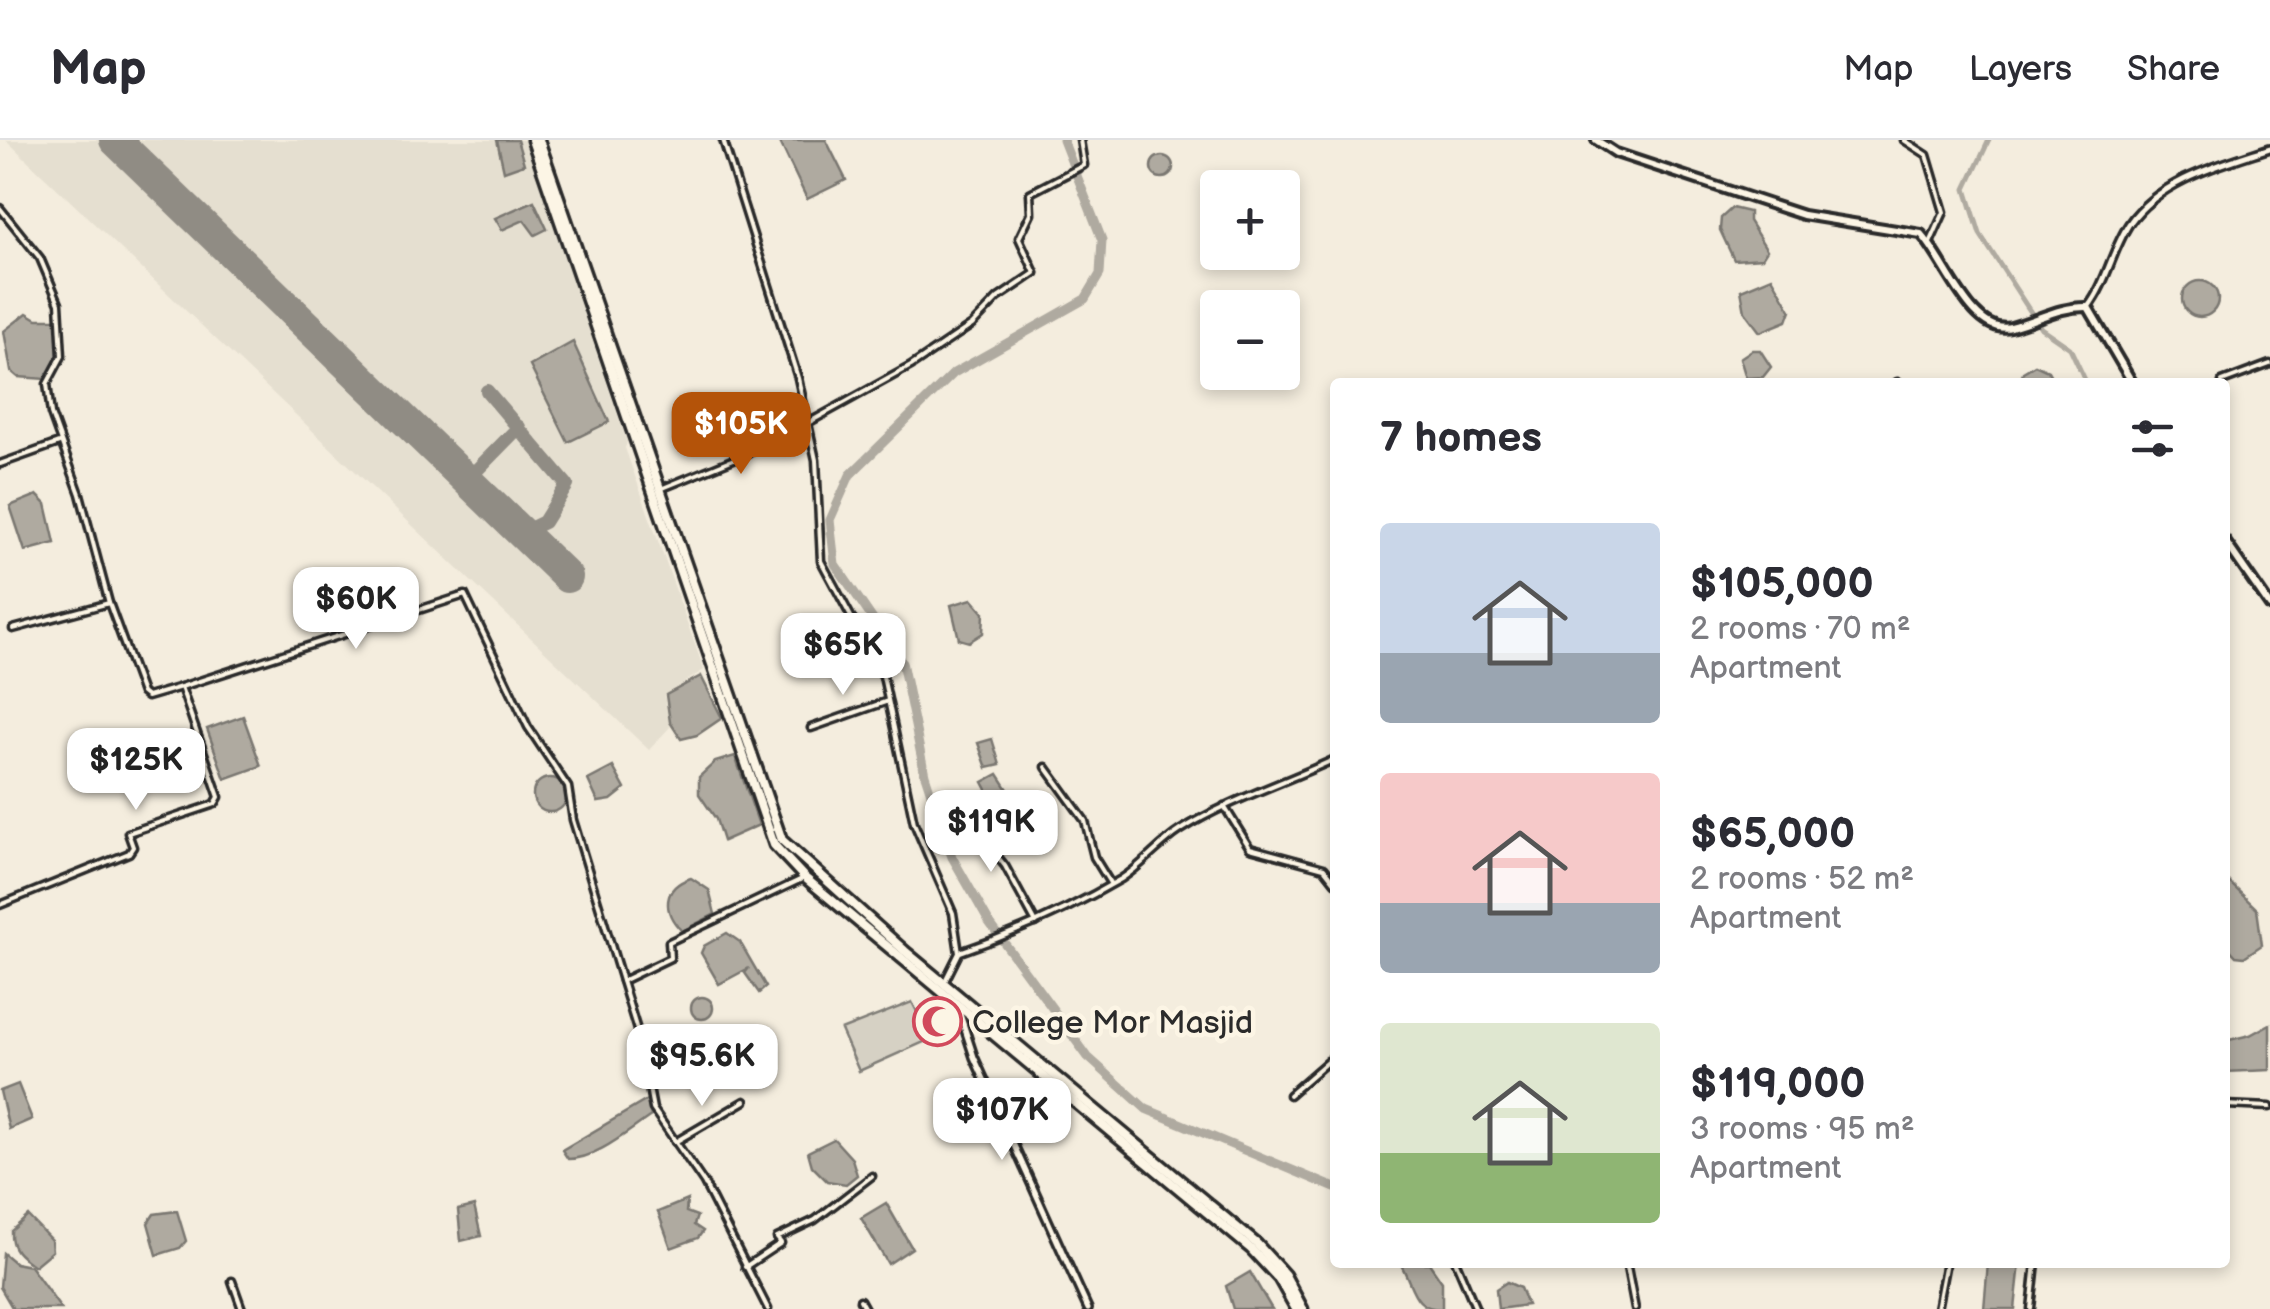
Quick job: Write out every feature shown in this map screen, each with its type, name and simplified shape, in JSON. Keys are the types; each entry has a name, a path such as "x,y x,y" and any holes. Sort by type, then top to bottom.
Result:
{"main road":[{"path":"532,140 775,828 804,864 856,915 956,1002 1274,1260 1300,1309"},
{"path":"540,140 659,490 661,507 767,832 784,858 804,878 944,983 998,1033"},
{"path":"1596,140 1616,153 1776,208 1828,220 1914,231 1930,243 1964,300 1994,327 2028,321 2070,306 2088,307 2130,378"},
{"path":"2230,547 2270,606"}],"street":[{"path":"723,140 786,330 816,460 821,562 873,651 914,823 952,912 959,953 944,983"},
{"path":"659,490 734,462 944,346 998,298 1035,273 1019,238 1032,213 1030,193 1084,165 1080,140"},
{"path":"1904,140 1928,155 1944,212 1930,243"},
{"path":"2088,307 2130,224 2150,200 2204,172 2270,148"},
{"path":"0,208 40,258 59,303 62,356 46,384 59,443 80,494 109,603 142,693 147,697 181,688 465,595 528,727 568,787 573,820 640,1040 653,1108 704,1183 768,1309"},
{"path":"2230,379 2270,364"},
{"path":"0,464 59,443"},
{"path":"13,629 109,603"},
{"path":"0,906 129,853 133,847 128,833 215,804 220,798 181,688"},
{"path":"811,728 888,701"},
{"path":"959,953 1036,924 1111,884 1146,862 1176,833 1224,806 1330,761"},
{"path":"1046,766 1086,821 1094,858 1111,884"},
{"path":"1224,806 1250,848 1324,868 1330,876"},
{"path":"976,818 982,838 1005,866 1036,924"},
{"path":"622,981 670,958 670,942 804,878"},
{"path":"956,1002 974,1056 1088,1309"},
{"path":"1289,1096 1330,1059"},
{"path":"674,1142 744,1101"},
{"path":"2230,1105 2270,1107"},
{"path":"745,1268 782,1244 777,1238 815,1220 872,1176"},
{"path":"1459,1268 1476,1309"},
{"path":"1627,1268 1635,1309"},
{"path":"1937,1309 1945,1268"},
{"path":"2031,1309 2035,1268"},
{"path":"232,1281 242,1309"},
{"path":"860,1300 865,1309"}],"shaded area":[{"path":"6,140 525,140 627,442 625,448 704,670 664,695 670,727 649,750"},
{"path":"497,140 517,140 524,164 504,171"},
{"path":"779,140 826,140 846,180 807,199"},
{"path":"1158,156 1166,156 1173,167 1166,178 1158,178 1151,171 1151,163"},
{"path":"534,201 547,229 535,235 524,220 502,230 495,218"},
{"path":"1732,208 1749,212 1749,221 1767,250 1762,258 1734,260 1720,230 1721,218"},
{"path":"1772,277 1791,310 1787,321 1760,332 1745,312 1741,290"},
{"path":"2200,281 2213,286 2218,299 2213,312 2200,317 2187,312 2182,299 2187,286"},
{"path":"27,313 37,319 57,319 60,326 60,350 46,379 18,377 11,371 4,331"},
{"path":"573,342 609,422 568,442 530,366"},
{"path":"1760,350 1771,367 1763,377 1746,378 1740,358"},
{"path":"2035,365 2048,371 2052,378 2021,378 2023,372"},
{"path":"37,495 46,504 55,543 25,551 10,506"},
{"path":"972,599 984,613 983,633 969,642 959,639 951,605"},
{"path":"701,676 722,718 697,735 681,739 670,722 666,695"},
{"path":"243,716 261,766 225,779 207,729"},
{"path":"992,739 1000,765 987,768 978,743"},
{"path":"735,756 759,825 723,841 716,819 699,794 699,777 715,762"},
{"path":"613,767 625,789 611,800 598,802 588,780"},
{"path":"998,774 1011,794 1007,801 992,799 983,782"},
{"path":"550,778 562,783 567,795 562,807 550,812 538,807 533,795 538,783"},
{"path":"691,878 709,890 715,914 682,931 671,916 668,901 675,887"},
{"path":"2230,883 2257,909 2262,945 2244,957 2230,949"},
{"path":"727,933 740,942 766,987 759,993 745,973 749,968 719,984 701,953 704,946"},
{"path":"698,997 706,997 713,1008 706,1019 698,1019 691,1012 691,1004"},
{"path":"912,1002 931,1039 859,1071 841,1030"},
{"path":"2270,1024 2270,1070 2230,1072 2230,1040"},
{"path":"18,1084 32,1119 9,1129 0,1091"},
{"path":"647,1100 651,1116 611,1143 579,1158 568,1159 562,1150"},
{"path":"834,1139 852,1159 857,1175 846,1184 827,1181 812,1166 808,1152"},
{"path":"687,1200 686,1212 697,1216 694,1225 703,1231 698,1238 671,1248 658,1212"},
{"path":"886,1203 912,1248 888,1264 861,1218"},
{"path":"474,1206 481,1236 461,1241 458,1210"},
{"path":"177,1211 186,1241 180,1248 157,1255 148,1223 154,1214"},
{"path":"28,1216 51,1240 52,1251 34,1266 17,1252 11,1237 11,1231"},
{"path":"3,1253 15,1263 30,1266 61,1309 13,1309 0,1287"},
{"path":"1402,1268 1432,1268 1442,1282 1442,1309 1425,1305 1415,1295"},
{"path":"1988,1268 2019,1268 2015,1309 1984,1309"},
{"path":"1250,1272 1272,1309 1233,1309 1226,1286"},
{"path":"1507,1282 1520,1288 1527,1305 1498,1309 1496,1289"}],"waterway":[{"path":"1063,140 1102,240 1100,274 1085,299 954,373 850,475 830,520 835,564 902,662 925,775 952,857 989,922 1088,1057 1146,1109 1330,1186"},
{"path":"1989,140 1966,189 1980,234 2041,328 2070,348 2084,378"}],"taxiway":[{"path":"487,391 567,485 544,522 521,533"},
{"path":"467,480 519,427"}],"runway":[{"path":"115,140 567,577"}],"place":[{"name":"College Mor Masjid","path":"937,1022"}]}
